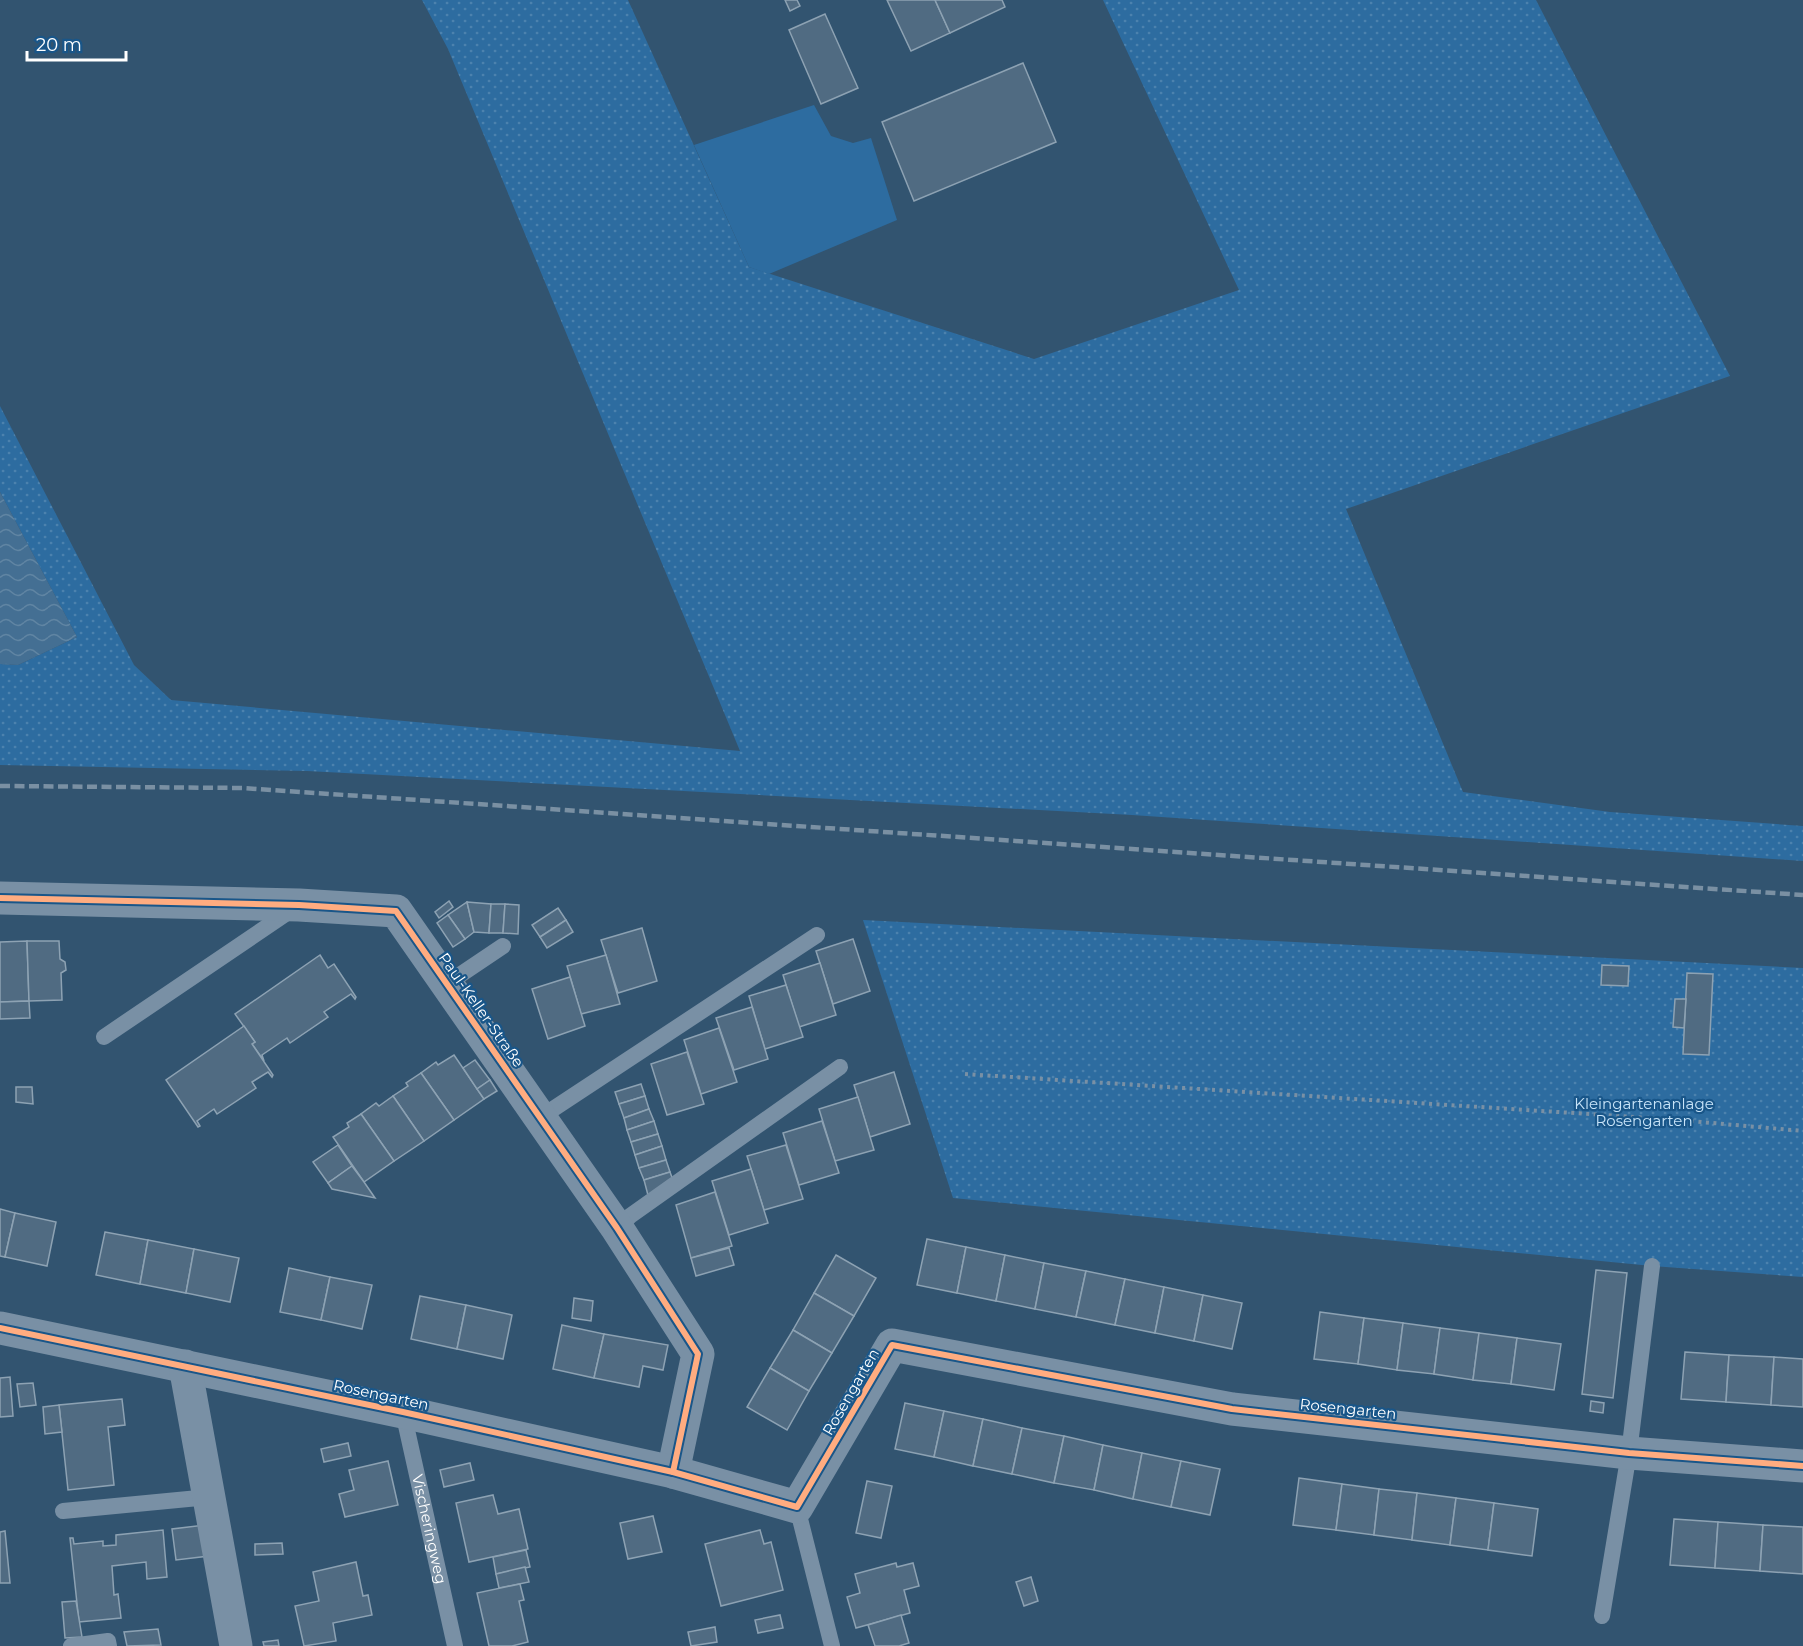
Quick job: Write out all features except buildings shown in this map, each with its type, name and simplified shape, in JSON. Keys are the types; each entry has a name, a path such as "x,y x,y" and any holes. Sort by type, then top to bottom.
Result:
{"street":[{"name":"Paul-Keller-Straße","path":"0,898 299,905 396,911 617,1228 698,1354 673,1472"},
{"name":"Rosengarten","path":"0,1328 403,1412 673,1472 797,1507 892,1345 1232,1408 1629,1453 1803,1466"},
{"path":"185,1366 236,1646"}],"lane":[{"path":"104,1037 299,905"},
{"path":"541,1118 817,935"},
{"path":"448,983 503,945"},
{"path":"617,1228 630,1216 840,1067"},
{"path":"1602,1616 1629,1453 1652,1266"},
{"name":"Vischeringweg","path":"403,1412 455,1646"},
{"path":"63,1510 209,1497"},
{"path":"797,1507 832,1646"},
{"path":"71,1646 108,1641 109,1646"}],"path":[{"path":"965,1074 1667,1119 1803,1131"}],"green space":[{"path":"422,0 628,0 749,267 1034,359 1239,290 1103,0 1536,0 1730,376 1346,509 1463,792 1610,812 1803,826 1803,861 1132,815 307,771 0,765 0,664 18,665 77,637 0,492 0,406 134,665 171,700 740,751 448,49"},
{"path":"814,105 831,136 853,143 871,138 897,220 769,274 749,267 694,145"},
{"name":"Kleingartenanlage Rosengarten","path":"863,920 1803,968 1803,1277 1652,1266 953,1198"}],"water":[{"path":"0,492 77,637 18,665 0,664"}],"railway":[{"path":"0,786 243,788 1803,895"}],"cycle path":[{"path":"0,898 299,905 396,911 617,1228 698,1354 673,1472"},
{"path":"0,1328 403,1412 673,1472 797,1507 892,1345 1232,1409 1629,1453 1803,1466"}]}
